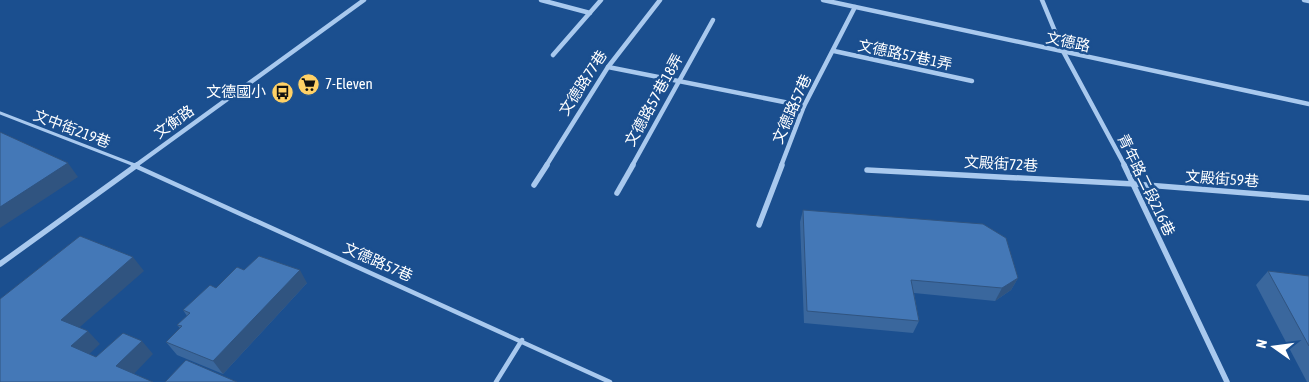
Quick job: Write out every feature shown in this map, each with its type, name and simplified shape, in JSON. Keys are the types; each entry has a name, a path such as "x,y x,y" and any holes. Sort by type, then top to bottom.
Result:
{"street":[{"name":"文衡路","path":"0,264 364,0"},
{"path":"540,0 590,13"},
{"path":"553,55 601,0"},
{"name":"文德路77巷","path":"534,184 608,67 660,0"},
{"name":"文德路","path":"823,0 1309,104"},
{"name":"青年路二段216巷","path":"1042,0 1064,53 1134,184 1227,382"},
{"path":"1304,0 1309,1"},
{"name":"文德路57巷","path":"760,225 804,106 855,7"},
{"name":"文德路57巷18弄","path":"616,193 713,20"},
{"name":"文德路57巷1弄","path":"834,51 972,81"},
{"path":"608,67 804,106"},
{"name":"文殿街72巷","path":"867,170 1134,184"},
{"name":"文殿街59巷","path":"1134,184 1309,198"}],"lane":[{"name":"文中街219巷","path":"0,112 136,166"},
{"name":"文德路57巷","path":"136,166 522,340 610,382"},
{"path":"496,382 522,340"}],"building":[{"path":"0,132 68,163 0,207"},
{"path":"803,210 983,224 1006,238 1018,278 1002,288 911,280 919,321 807,311"},
{"path":"80,236 133,257 61,320 88,331 71,346 96,357 123,333 142,341 116,366 153,382 0,382 0,299"},
{"path":"259,256 300,270 213,361 166,342 182,326 177,325 190,313 183,310 210,285 216,288 237,267 244,270"},
{"path":"1268,271 1309,276 1309,346"},
{"path":"186,360 237,382 165,382"}],"place":[{"name":"7-Eleven","path":"309,84"},
{"name":"文德國小","path":"282,92"}]}
